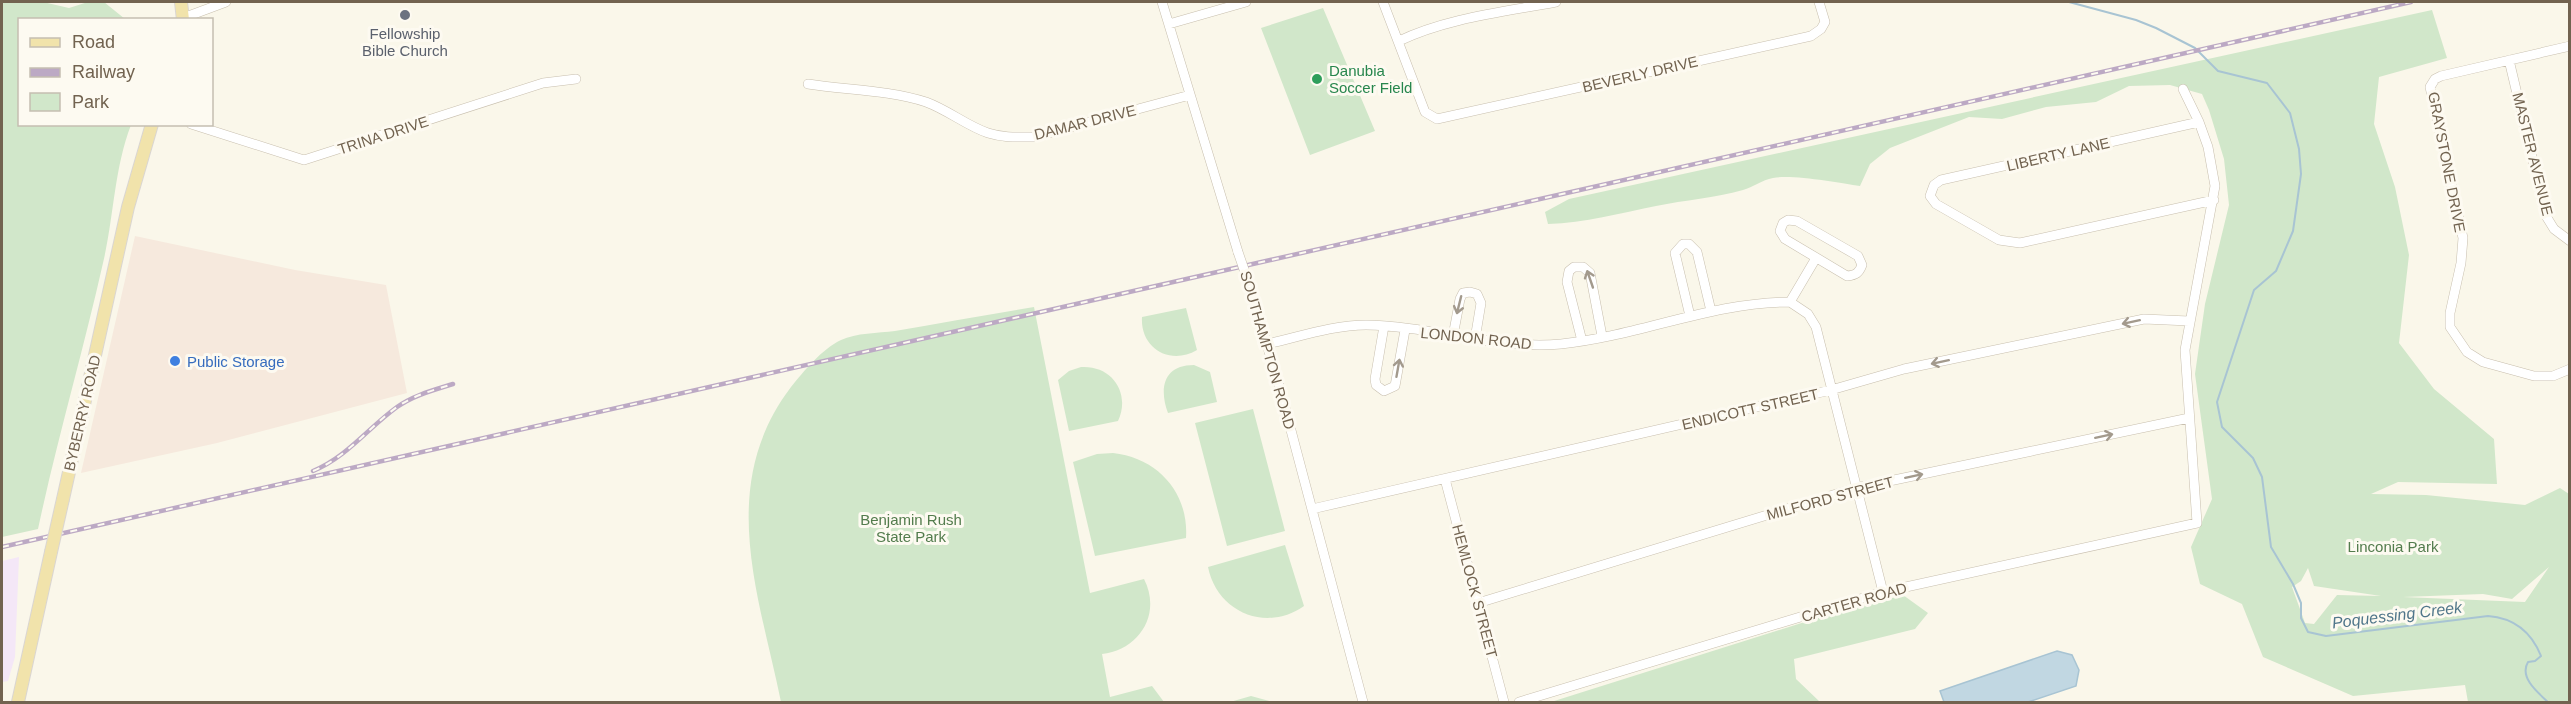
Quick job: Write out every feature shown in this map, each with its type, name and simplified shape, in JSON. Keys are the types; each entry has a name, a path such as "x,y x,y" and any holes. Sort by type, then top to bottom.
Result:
{"main road":[{"path":"181,2 183,18"},
{"name":"BYBERRY ROAD","path":"18,702 128,207 151,126"}],"street":[{"path":"186,18 226,2"},
{"name":"SOUTHAMPTON ROAD","path":"1162,2 1267,344 1363,702"},
{"path":"1169,24 1246,2"},
{"name":"BEVERLY DRIVE","path":"1383,2 1425,112 1437,119 1816,33 1825,22 1819,2"},
{"path":"1398,40 1418,31 1447,24 1556,2"},
{"path":"2509,60 2570,46"},
{"name":"MASTER AVENUE","path":"2509,60 2547,216 2554,229 2570,242"},
{"name":"GRAYSTONE DRIVE","path":"2509,60 2441,76 2435,79 2430,87 2463,238 2461,263 2450,313 2450,327 2467,352 2483,362 2534,376 2553,376 2570,369"},
{"name":"TRINA DRIVE","path":"197,126 304,160 543,83 576,79"},
{"name":"DAMAR DRIVE","path":"808,84 926,102 986,132 1016,138 1034,137 1190,95"},
{"path":"2182,89 2199,122 2212,159 2215,186 2185,350 2189,418"},
{"name":"LIBERTY LANE","path":"2199,122 1941,180 1934,185 1930,196 1933,201 1999,240 2020,243 2214,200"},
{"path":"1792,220 1797,221 1858,256 1862,265 1858,273 1848,276 1816,258 1785,239 1780,231 1783,224 1792,220"},
{"path":"1690,316 1675,253 1683,244 1689,244 1697,252 1711,311"},
{"path":"1816,258 1790,302 1812,319 1883,592"},
{"path":"1582,341 1566,278 1574,267 1583,267 1590,273 1602,336"},
{"path":"1453,336 1460,299 1465,292 1470,291 1477,294 1481,301 1475,339"},
{"name":"LONDON ROAD","path":"1267,344 1356,325 1384,326 1522,345 1582,341 1748,304 1790,302"},
{"name":"ENDICOTT STREET","path":"1312,509 1831,390 1904,369 2145,319 2189,321"},
{"path":"1384,326 1375,379 1376,385 1384,391 1395,386 1405,330"},
{"name":"MILFORD STREET","path":"1478,603 1856,488 2189,418"},
{"name":"CARTER ROAD","path":"1519,702 1883,592 2194,525 2197,523 2189,418"},
{"name":"HEMLOCK STREET","path":"1445,479 1504,702"}],"shaded area":[{"path":"135,236 295,270 386,285 407,393 217,443 81,473"},
{"path":"19,557 15,657 8,681 2,682 2,561"}],"green space":[{"path":"2,2 43,2 69,8 88,2 104,2 124,18 18,18 18,126 131,126 121,159 107,246 38,529 2,537"},
{"name":"Danubia Soccer Field","path":"1323,8 1375,131 1310,155 1261,28"},
{"name":"Linconia Park","path":"2432,10 2447,58 2379,77 2374,124 2395,187 2409,255 2399,343 2434,389 2494,439 2497,484 2398,482 2371,494 2426,495 2525,505 2560,488 2569,494 2569,702 2468,702 2465,685 2353,696 2263,657 2242,604 2200,584 2191,547 2212,499 2195,374 2205,304 2229,205 2224,159 2202,94 2170,85 2129,86 2096,102 2046,107 2002,119 1969,117 1890,148 1870,164 1860,186 1781,177 1722,195 1589,220 1548,224 1545,212 1569,199","holes":["2549,567 2525,602 2403,597 2483,594 2512,599","2308,568 2314,586 2381,596 2337,595 2314,624 2305,623 2292,587 2301,581"]},
{"name":"Benjamin Rush State Park","path":"1034,307 1090,593 1144,579 1149,592 1150,605 1144,628 1127,646 1102,654 1110,697 1152,686 1164,702 781,702 755,581 750,541 749,502 755,463 768,425 791,387 820,355 834,344 847,338"},
{"path":"1186,308 1197,350 1177,356 1167,355 1151,345 1143,328 1142,317"},
{"path":"1194,365 1210,372 1217,402 1168,413 1164,395 1166,380 1176,369"},
{"path":"1081,367 1102,371 1116,383 1122,400 1118,421 1069,431 1058,380 1069,371"},
{"path":"1253,409 1285,531 1227,546 1195,423"},
{"path":"1113,453 1144,462 1168,480 1182,506 1186,522 1186,538 1095,556 1073,462 1097,454"},
{"path":"1285,545 1304,606 1289,614 1274,618 1259,617 1245,614 1221,596 1213,583 1208,567"},
{"path":"1903,595 1928,613 1915,629 1794,659 1796,679 1820,702 1551,702 1811,620"},
{"path":"1251,696 1273,702 1230,702"}],"water":[{"path":"2057,651 2072,655 2079,670 2076,686 2028,702 1944,702 1940,691"}],"waterway":[{"name":"Poquessing Creek","path":"2069,2 2136,20 2156,28 2195,48 2218,71 2267,83 2290,113 2299,149 2301,174 2293,231 2276,271 2254,290 2217,402 2222,427 2253,458 2262,477 2271,547 2293,584 2301,603 2301,618 2308,632 2326,636 2488,616 2497,617 2520,627 2537,647 2541,656 2535,661 2528,662 2527,679 2548,702"}],"railway":[{"path":"2,547 2411,2"},
{"path":"313,471 336,458 386,415 410,399 453,384"}],"place":[{"name":"Fellowship Bible Church","path":"405,15"},
{"name":"Danubia Soccer Field","path":"1317,79"},
{"name":"Public Storage","path":"175,361"}]}
